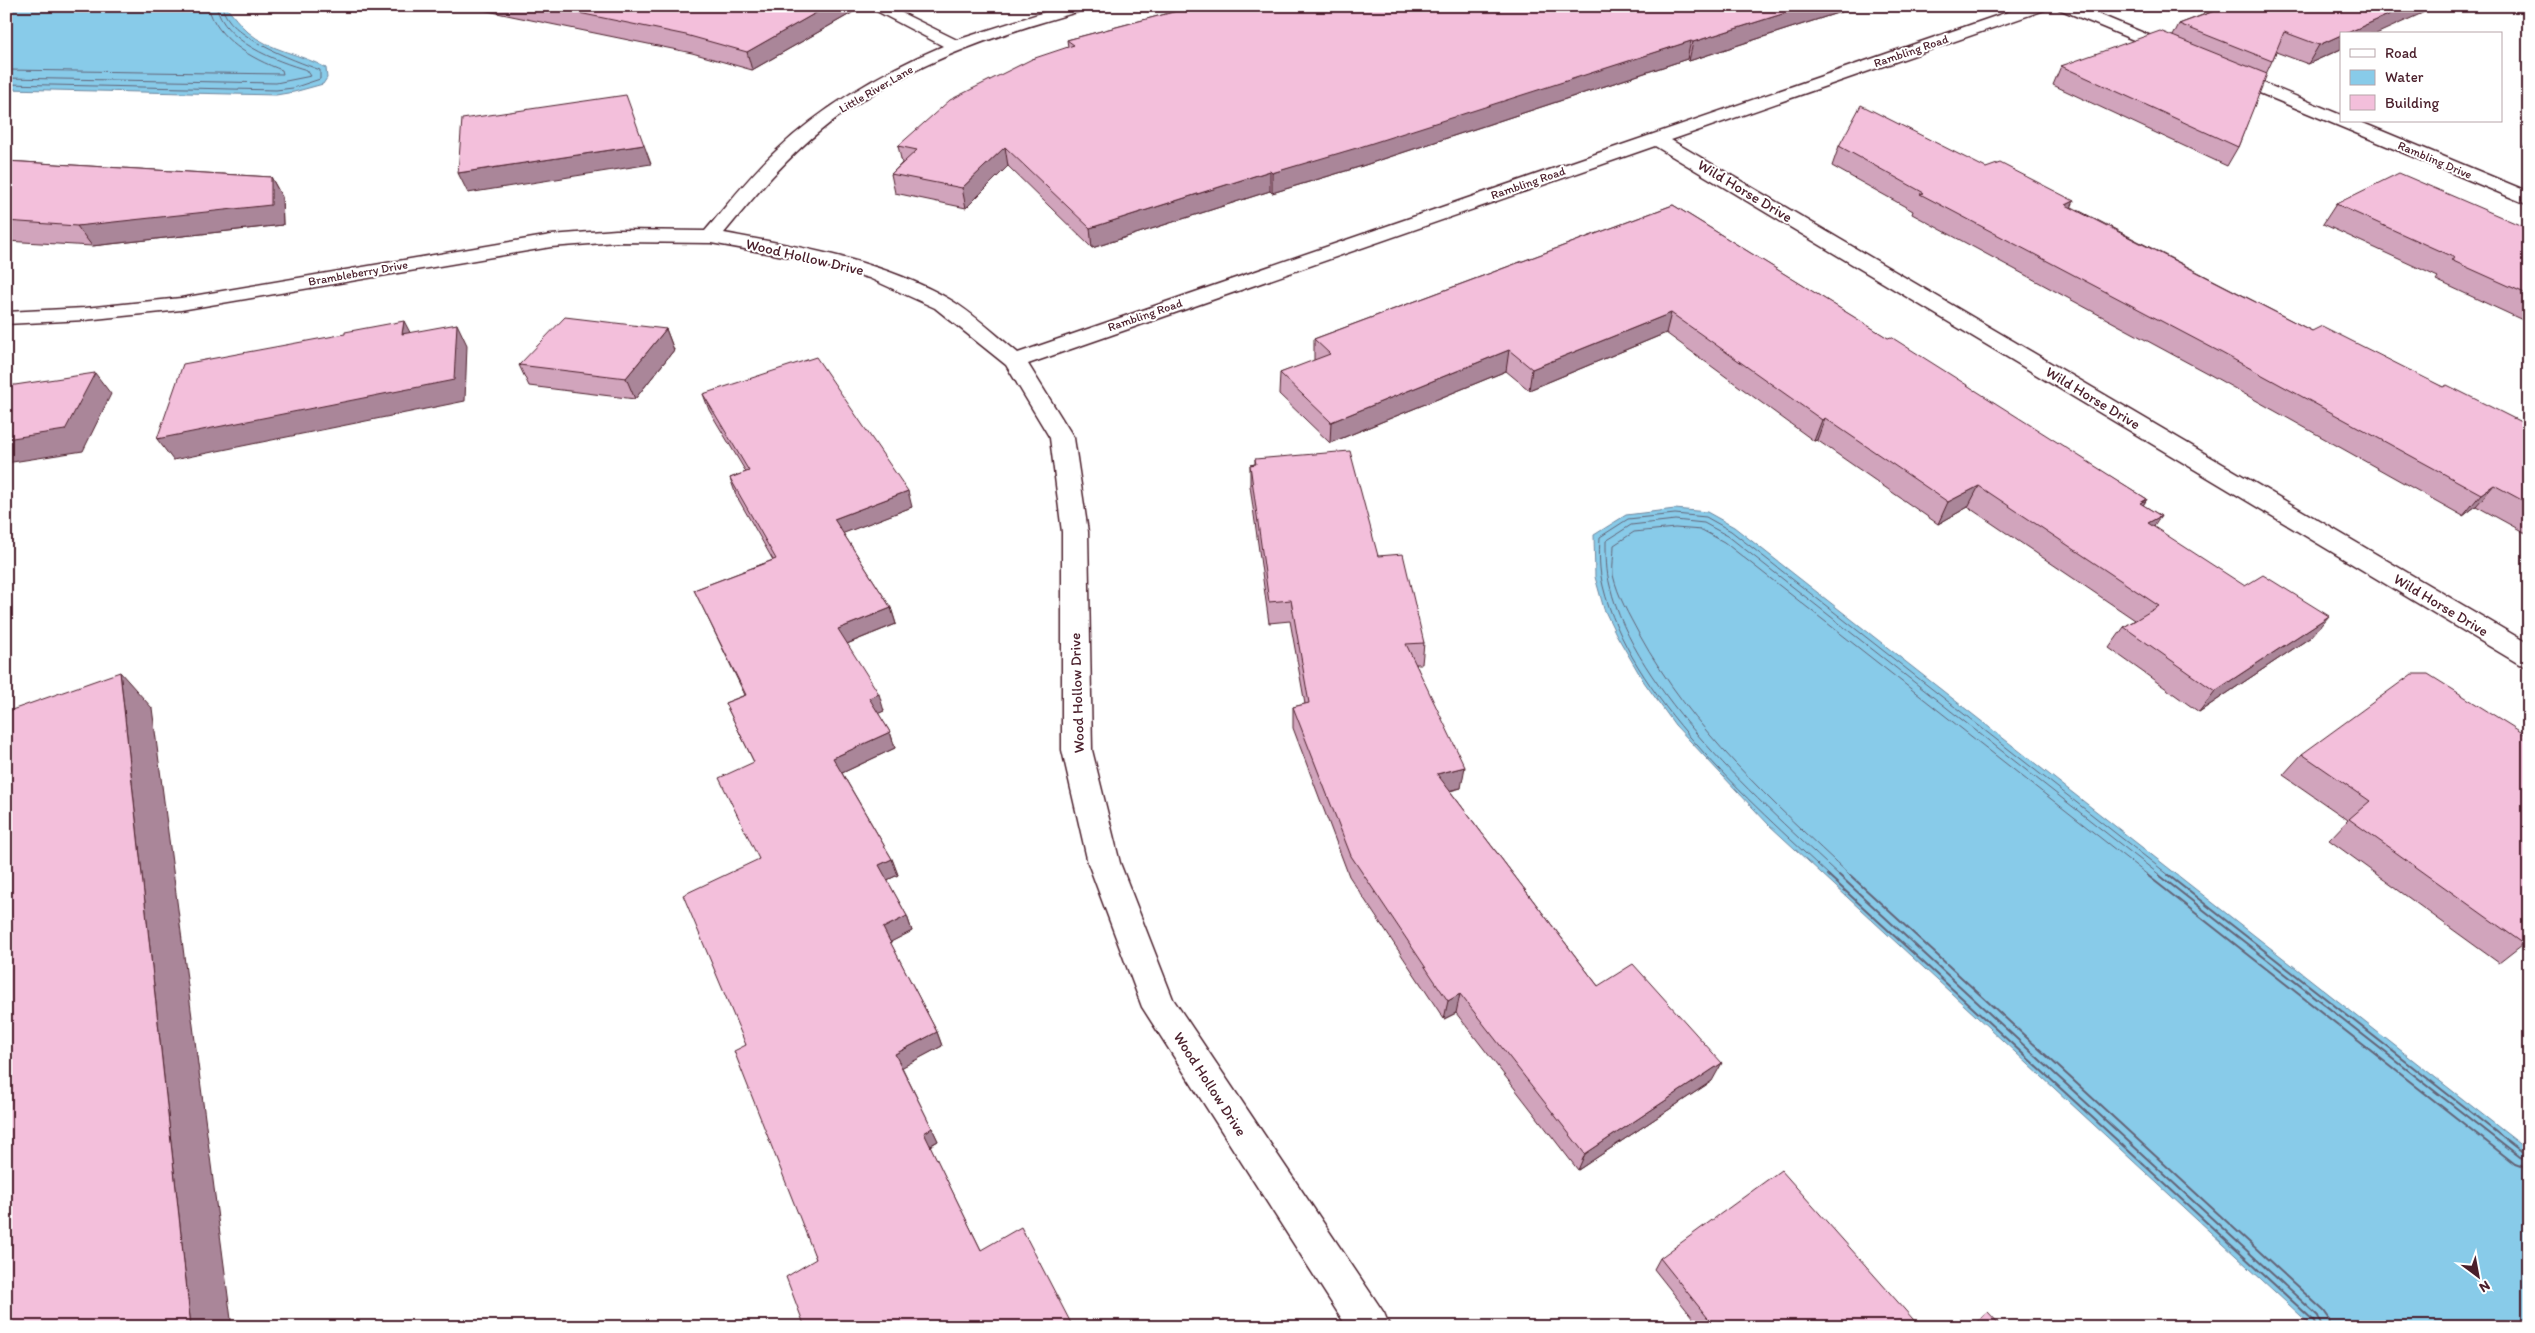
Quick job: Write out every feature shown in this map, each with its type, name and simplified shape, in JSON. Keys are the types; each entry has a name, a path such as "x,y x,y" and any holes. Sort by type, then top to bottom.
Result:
{"street":[{"path":"875,6 956,46"},
{"name":"Little River Lane","path":"711,237 784,153 824,120 862,94 956,46 1082,6"},
{"name":"Rambling Road","path":"1015,360 2042,6"},
{"path":"2066,6 2194,60"},
{"name":"Rambling Drive","path":"2213,67 2340,120"},
{"name":"Rambling Drive","path":"2344,122 2529,199"},
{"name":"Wild Horse Drive","path":"1657,139 2529,657"},
{"name":"Brambleberry Drive","path":"6,318 85,314 181,304 551,241 616,236 711,237"},
{"name":"Wood Hollow Drive","path":"711,237 802,253 876,274 942,304 1015,360 1062,438 1075,532 1077,750 1104,863 1159,1007 1370,1327"}],"water":[{"path":"6,6 225,6 245,29 257,38 266,44 326,68 327,78 323,84 276,95 6,89"},
{"path":"1675,509 1707,512 1734,527 2529,1151 2529,1327 2313,1327 1769,825 1675,725 1644,682 1604,609 1595,577 1594,535 1626,515"}],"building":[{"path":"545,6 828,6 747,52 686,35"},
{"path":"1196,6 1808,6 1693,42 1691,41 1360,147 1272,173 1270,171 1090,228 1005,147 962,188 891,174 917,150 898,146 950,100 1032,59 1074,45 1067,40"},
{"path":"2228,6 2408,6 2350,32 2340,32 2340,35 2319,45 2284,32 2272,61 2179,24"},
{"path":"2160,31 2267,74 2238,147 2061,66"},
{"path":"626,95 644,145 458,173 462,119"},
{"path":"1861,105 1986,168 2000,163 2074,201 2066,205 2312,331 2322,326 2443,387 2447,385 2529,426 2529,504 2494,485 2481,494 2220,352 1920,194 1924,193 1839,146"},
{"path":"6,161 271,177 271,205 77,226 6,221"},
{"path":"2399,173 2529,229 2529,295 2451,260 2455,258 2336,204"},
{"path":"1673,205 1888,338 1891,337 2147,499 2140,503 2161,516 2148,523 2245,586 2263,575 2329,616 2215,691 2124,627 2159,606 1979,486 1948,502 1825,418 1822,420 1671,313 1532,369 1509,350 1331,422 1280,373 1330,354 1314,339"},
{"path":"565,317 666,329 626,378 519,365"},
{"path":"404,321 402,334 457,324 454,380 157,439 183,364"},
{"path":"816,357 908,491 834,519 891,608 838,629 879,694 869,698 890,732 833,758 892,859 879,865 907,916 883,928 937,1032 895,1054 932,1128 924,1133 981,1250 1021,1227 1073,1327 805,1327 786,1277 816,1259 734,1051 746,1045 683,895 759,859 719,778 754,762 725,703 746,695 694,590 776,559 730,478 749,471 703,394"},
{"path":"95,373 65,430 6,439 6,385"},
{"path":"1350,451 1378,556 1403,554 1424,643 1406,644 1465,767 1437,774 1598,986 1633,964 1722,1063 1585,1154 1460,994 1448,1001 1351,856 1293,707 1309,703 1291,600 1269,602 1250,465 1256,464 1255,459"},
{"path":"120,672 191,1327 6,1327 6,712"},
{"path":"2412,674 2428,674 2529,737 2529,940 2524,944 2349,819 2370,801 2302,754"},
{"path":"1781,1170 1920,1327 1715,1327 1660,1258"},
{"path":"1988,1312 2002,1327 1971,1327"}]}
